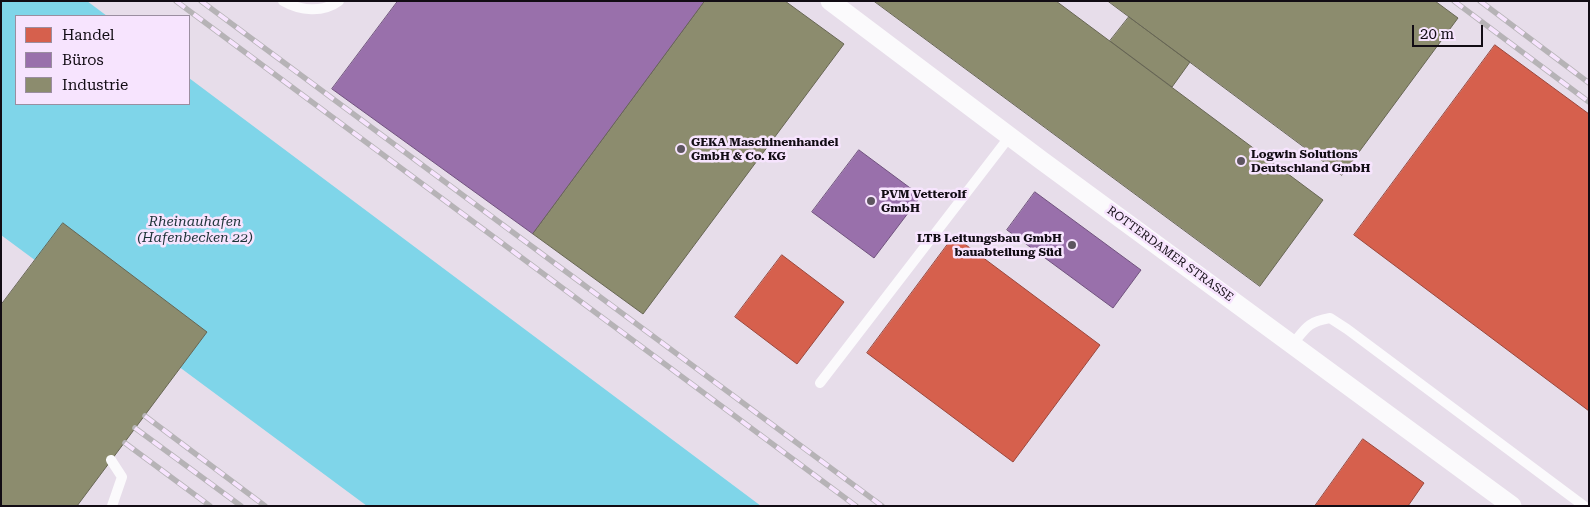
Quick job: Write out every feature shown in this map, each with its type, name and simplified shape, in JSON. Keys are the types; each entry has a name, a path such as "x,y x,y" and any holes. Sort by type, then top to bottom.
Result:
{"street":[{"name":"ROTTERDAMER STRASSE","path":"830,1 1292,345 1512,506"}],"lane":[{"path":"283,1 290,5 317,10 332,6 338,1"},
{"path":"820,383 1010,136"},
{"path":"1292,345 1314,321 1330,318 1584,506"},
{"path":"111,460 122,477 112,506"}],"water":[{"name":"Rheinauhafen (Hafenbecken 22)","path":"1,1 87,1 106,15 15,15 15,105 190,105 190,79 761,506 367,506 1,235"}],"building: Handel":[{"path":"1495,45 1589,114 1589,411 1354,235"},
{"path":"954,236 1100,345 1013,462 867,353"},
{"path":"782,255 844,302 797,364 735,317"},
{"path":"1363,439 1424,483 1408,506 1315,506"}],"building: Büros":[{"path":"398,1 705,1 533,234 332,89"},
{"path":"859,150 921,196 874,258 812,212"},
{"path":"1035,192 1141,270 1113,308 1007,230"}],"building: Industrie":[{"name":"GEKA Maschinenhandel GmbH & Co. KG","path":"705,1 785,1 844,44 643,314 533,234"},
{"path":"874,1 1056,1 1323,200 1260,286"},
{"path":"1108,1 1435,1 1458,18 1342,175"},
{"path":"1129,17 1190,62 1172,87 1110,41"},
{"path":"63,223 207,332 77,506 1,506 1,305"}],"railway":[{"path":"176,1 856,506"},
{"path":"201,1 882,506"},
{"path":"1454,1 1589,102"},
{"path":"1480,1 1589,83"},
{"path":"145,416 265,506"},
{"path":"135,428 241,506"},
{"path":"125,443 210,506"}],"place":[{"name":"GEKA Maschinenhandel GmbH & Co. KG","path":"681,149"},
{"name":"Logwin Solutions Deutschland GmbH","path":"1241,161"},
{"name":"PVM Vetterolf GmbH","path":"871,201"},
{"name":"LTB Leitungsbau GmbH bauabteilung Süd","path":"1072,245"}]}
